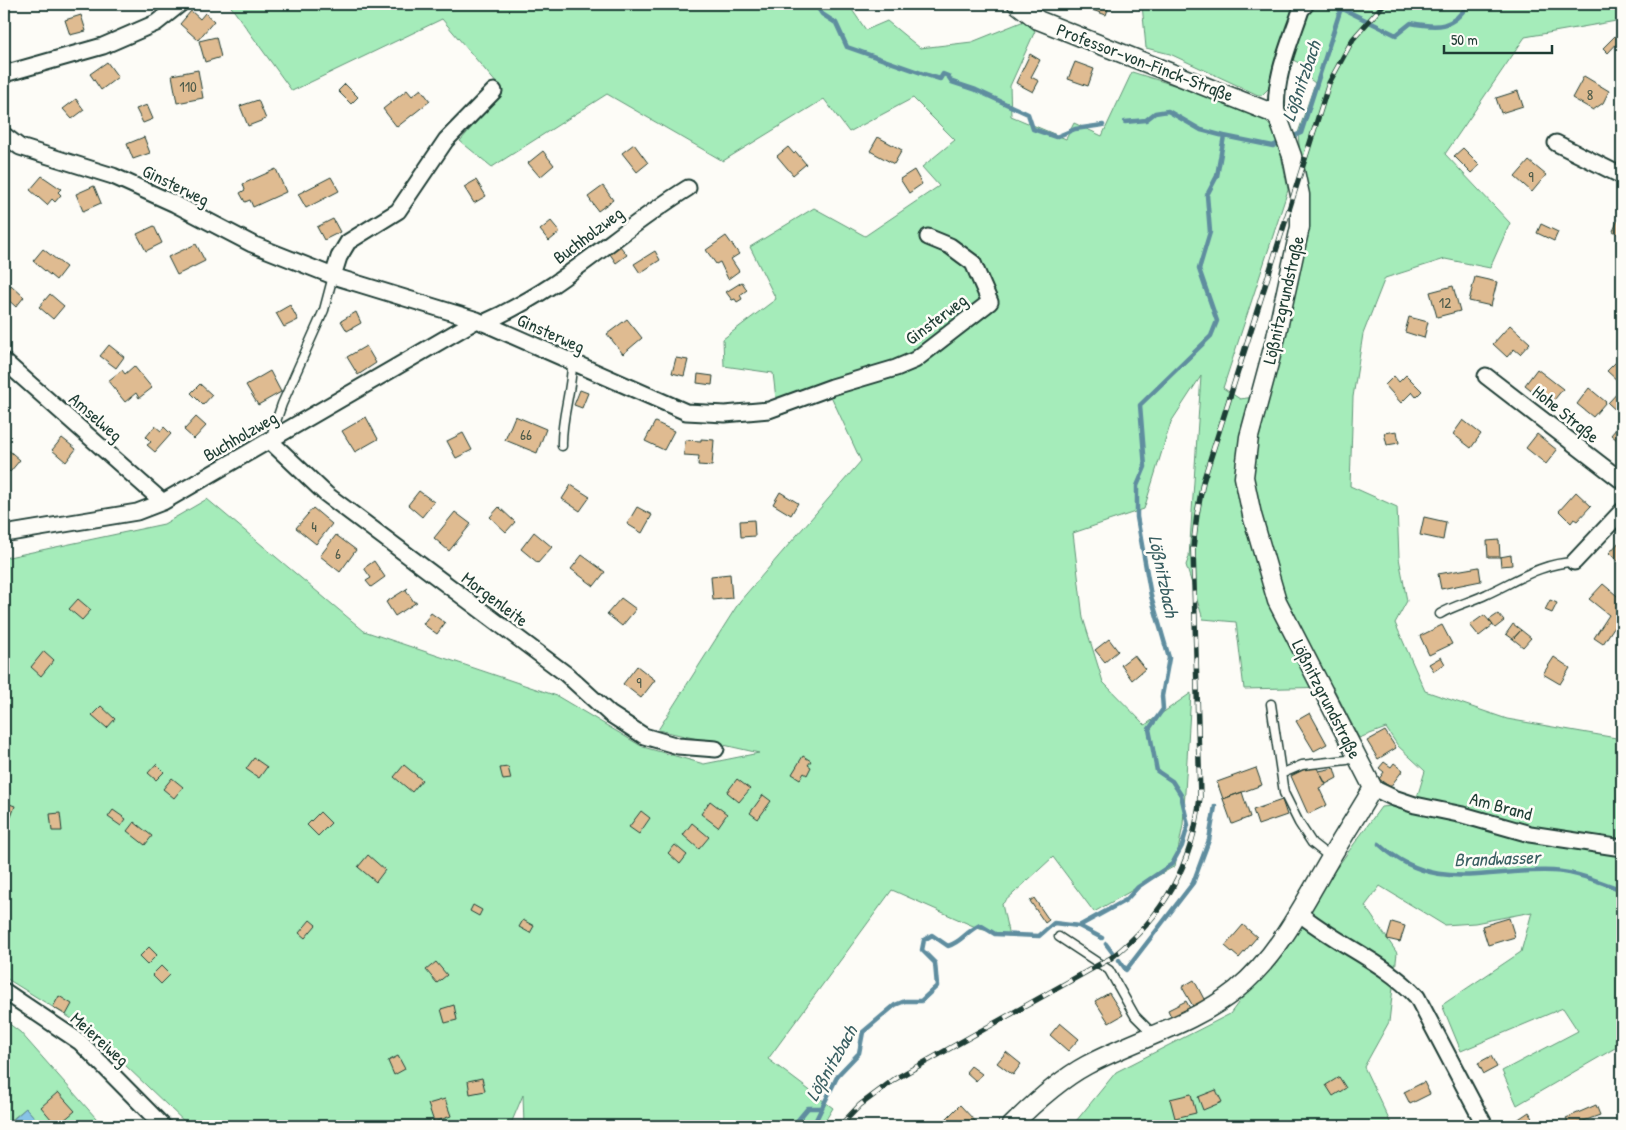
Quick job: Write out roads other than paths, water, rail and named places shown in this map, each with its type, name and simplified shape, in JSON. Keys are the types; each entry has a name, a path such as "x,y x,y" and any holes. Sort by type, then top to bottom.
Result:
{"street":[{"path":"4,74 103,46 156,24 180,4"},
{"name":"Professor-von-Finck-Straße","path":"1017,4 1038,20 1277,115"},
{"path":"1277,115 1276,100 1285,58 1301,10 1306,4"},
{"path":"334,276 339,257 348,242 398,211 446,140 494,91"},
{"name":"Lößnitzgrundstraße","path":"1277,115 1292,156 1300,195 1300,227 1276,337 1249,437 1244,477 1252,515 1278,601 1374,788"},
{"name":"Ginsterweg","path":"4,135 20,147 113,176 175,204 252,244 334,276 480,322 686,412 725,414 768,410 915,360 990,302 973,263 950,246 928,237"},
{"path":"1556,142 1622,176"},
{"name":"Buchholzweg","path":"4,534 137,512 163,502 269,440 480,322 517,307 553,285 649,213 688,188"},
{"name":"Amselweg","path":"4,361 163,502"},
{"name":"Hohe Straße","path":"1486,376 1622,481"},
{"name":"Morgenleite","path":"269,440 326,494 566,674 616,718 644,736 678,746 716,749"},
{"path":"1574,562 1622,511"},
{"path":"1011,1126 1058,1084 1087,1065 1210,1008 1236,990 1264,962 1300,913 1374,788"},
{"name":"Am Brand","path":"1374,788 1414,805 1463,815 1530,834 1622,848"},
{"path":"1300,913 1313,924 1402,980 1418,997 1485,1126"},
{"name":"Meiereiweg","path":"4,991 80,1042 164,1126"}],"lane":[{"path":"269,440 282,404 324,310 334,276"},
{"path":"562,446 563,417 572,379 572,363"},
{"path":"1440,614 1458,604 1472,601 1540,568 1556,563 1574,562"},
{"path":"1271,704 1283,773 1284,793 1299,823 1312,843 1331,858"},
{"path":"1283,773 1302,766 1347,760 1356,756"},
{"path":"1060,937 1109,970 1135,1016 1154,1035"}],"water":[{"path":"26,1108 42,1126 6,1126"}],"waterway":[{"path":"815,4 822,14 836,23 847,47 940,79 943,74 948,76 952,82 976,90 1028,114 1033,129 1056,137 1075,129 1103,125"},
{"name":"Lößnitzbach","path":"1289,138 1301,133 1341,8 1396,35 1411,23 1429,26 1444,25 1456,18 1468,4"},
{"path":"1125,122 1146,120 1155,113 1168,111 1201,130 1224,136"},
{"name":"Lößnitzbach","path":"813,1126 838,1075 859,1053 863,1032 895,1005 905,1001 921,1001 937,986 935,963 922,950 924,940 932,935 948,946 957,942 980,925 995,934 1039,936 1054,923 1079,926 1126,900 1138,887 1172,864 1182,846 1188,825 1181,795 1172,781 1157,771 1149,729 1163,709 1162,696 1169,658 1151,596 1137,517 1137,486 1145,467 1140,405 1211,336 1217,321 1199,269 1210,232 1207,195 1217,176 1224,136 1273,146 1282,141"},
{"path":"1119,960 1126,970 1193,883 1209,840 1215,806"},
{"name":"Brandwasser","path":"1379,844 1400,860 1421,869 1441,874 1462,876 1553,871 1579,875 1622,890"},
{"path":"1079,926 1102,938"},
{"path":"1106,944 1112,952"},
{"path":"793,1126 808,1108 820,1108"}],"railway":[{"path":"840,1126 860,1105 895,1079 1111,958 1146,925 1173,887 1191,844 1200,797 1193,548 1203,482 1329,83 1353,39 1384,4"}]}
